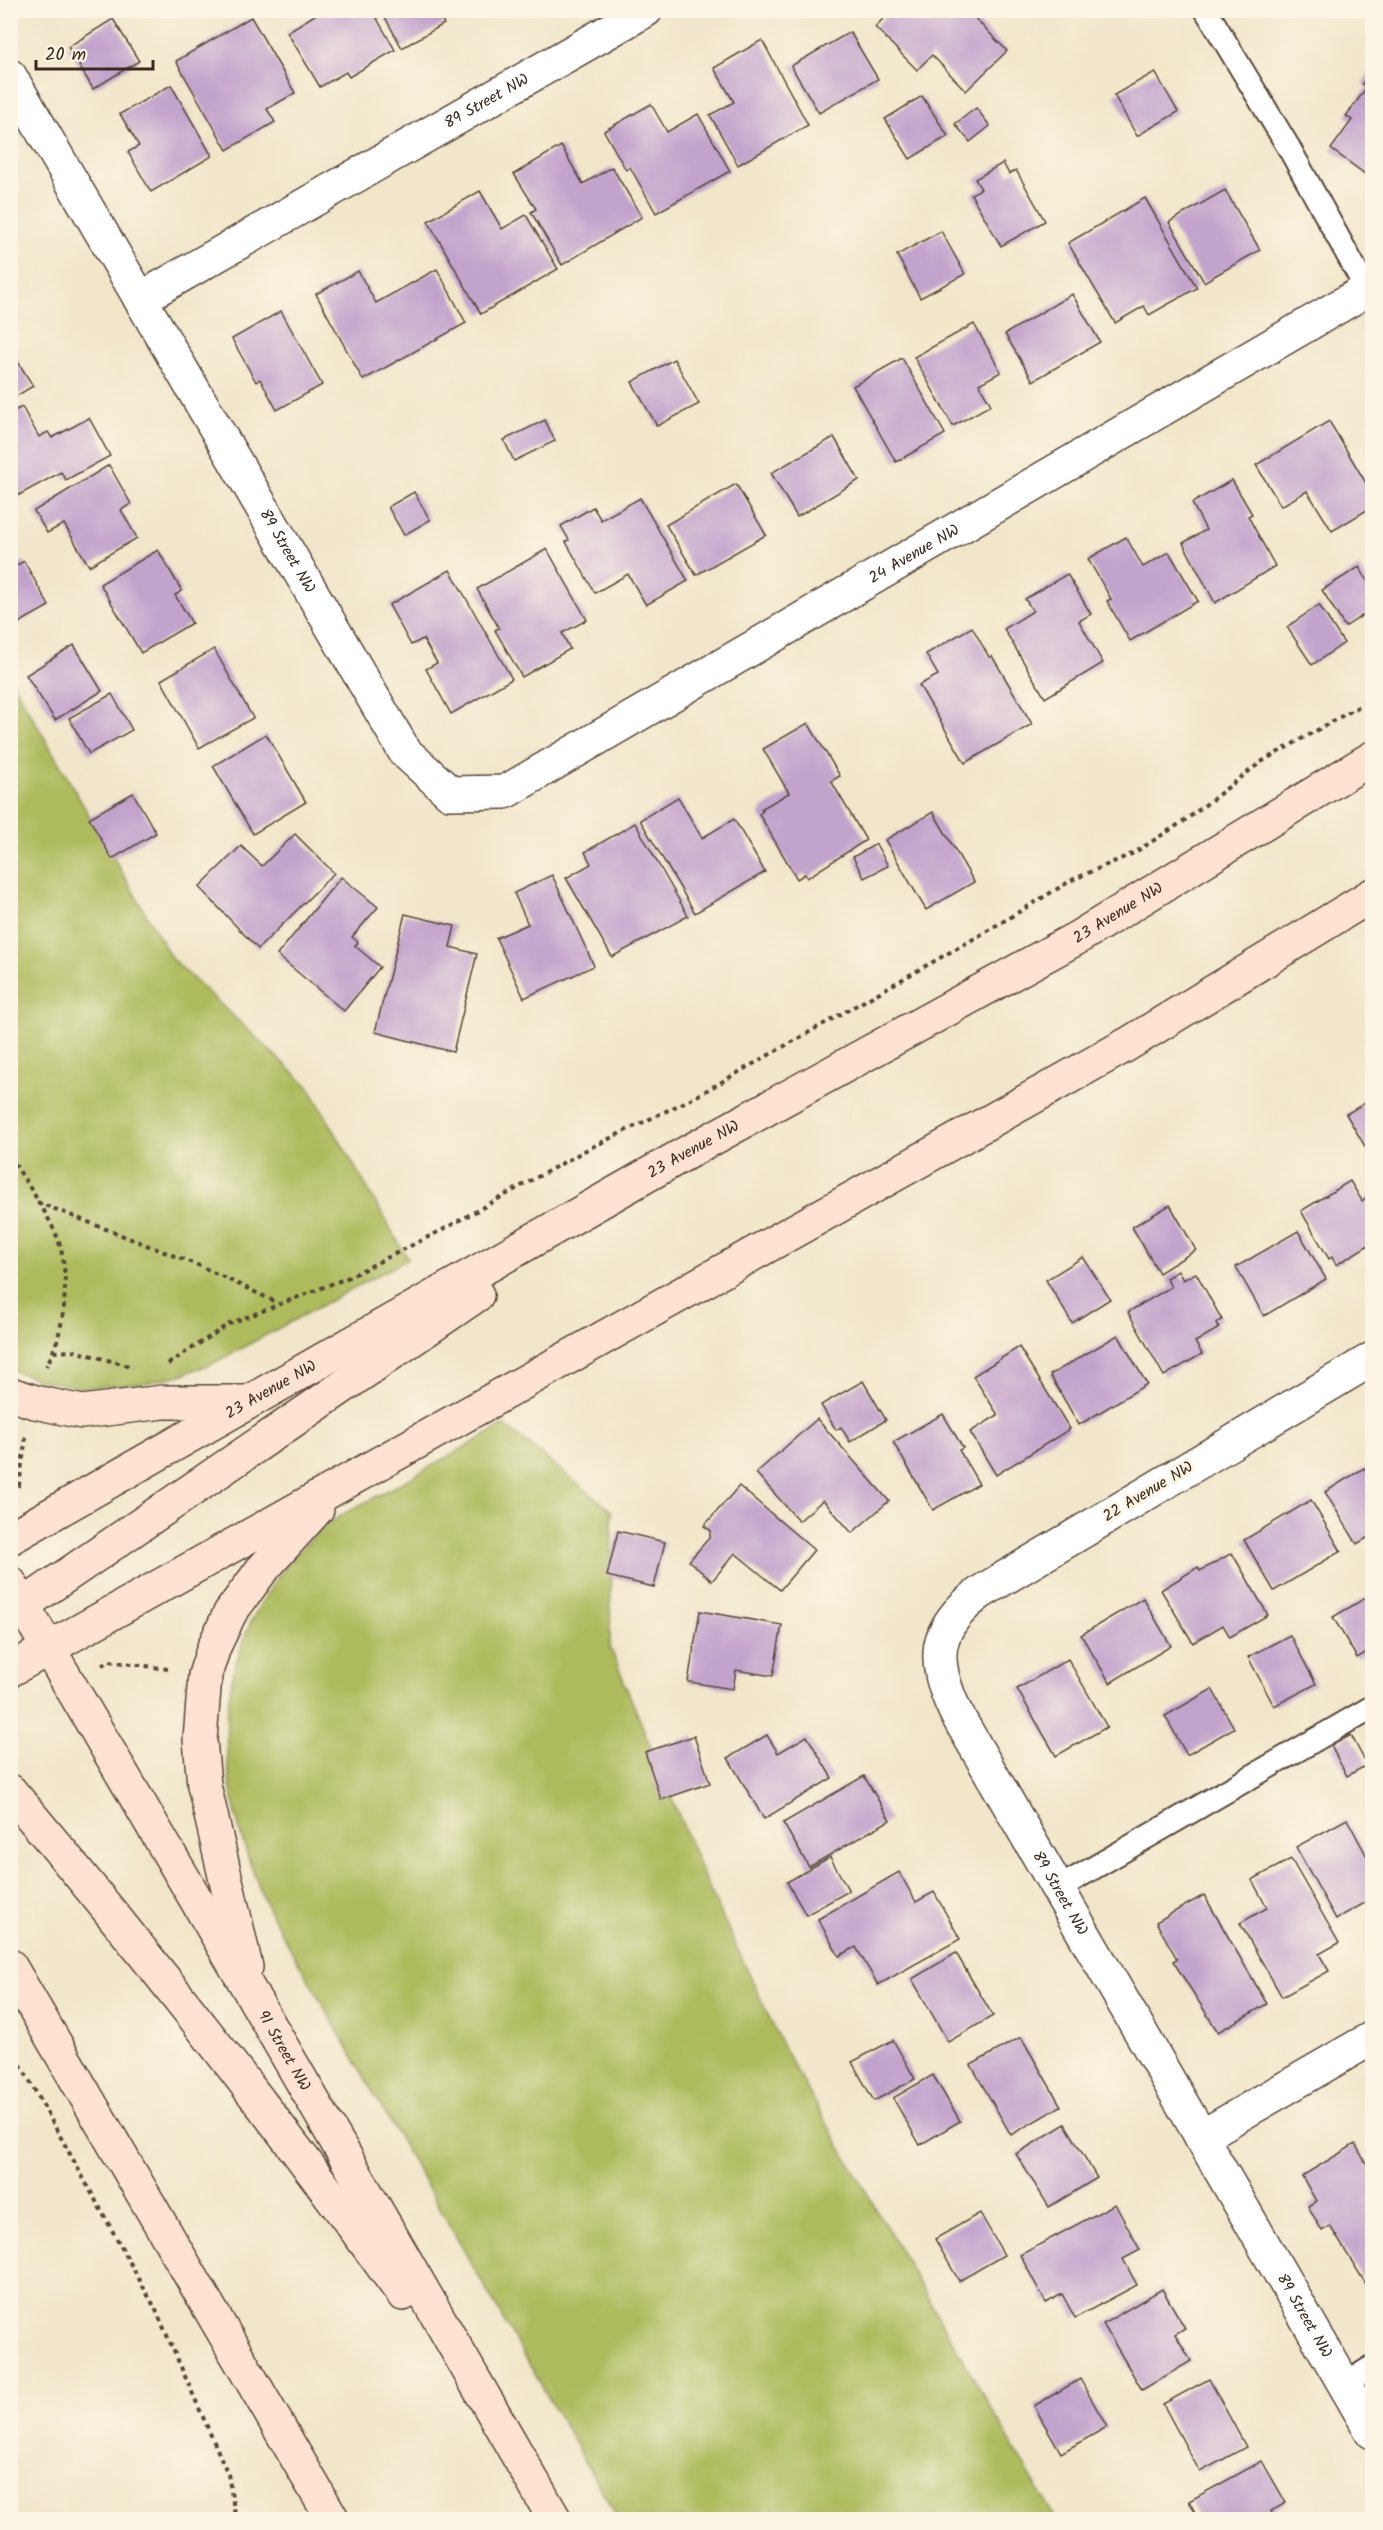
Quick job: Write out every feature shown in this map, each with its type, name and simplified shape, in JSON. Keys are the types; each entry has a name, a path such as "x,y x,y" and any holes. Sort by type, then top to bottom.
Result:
{"main road":[{"name":"23 Avenue NW","path":"10,1538 679,1157 1077,938 1372,758"},
{"path":"10,1670 1128,1044 1372,895"},
{"path":"14,1601 679,1157"},
{"path":"23,1398 82,1412 163,1402 250,1402"},
{"path":"251,1993 226,1872 204,1785 200,1740 205,1676 214,1647 230,1613 261,1571 335,1489"},
{"name":"91 Street NW","path":"14,1601 46,1648 251,1993 555,2520"},
{"path":"10,1637 46,1648"},
{"path":"10,1791 233,2066 323,2183 505,2433"},
{"path":"10,1965 333,2520"},
{"path":"10,1998 76,2079"}],"street":[{"name":"89 Street NW","path":"140,299 646,10"},
{"name":"89 Street NW","path":"10,76 405,752 450,793"},
{"name":"24 Avenue NW","path":"450,793 505,792 1370,289"},
{"name":"22 Avenue NW","path":"940,1642 957,1612 981,1592 1372,1359"},
{"name":"89 Street NW","path":"940,1642 940,1669 945,1690 956,1713 1372,2432"},
{"path":"1202,2137 1372,2038"}],"lane":[{"path":"1206,10 1370,289"},
{"path":"1057,1889 1372,1707"},
{"path":"1345,2384 1372,2367"}],"path":[{"path":"165,1365 174,1362 229,1324 278,1303 348,1278 586,1150 694,1097 982,934 1072,880 1134,853 1187,819 1261,762 1372,699"},
{"path":"10,1156 56,1233 65,1276 63,1318 54,1352 75,1351 139,1368"},
{"path":"36,1201 200,1266 278,1303"},
{"path":"10,1490 19,1485 27,1428 23,1398"},
{"path":"96,1670 109,1661 178,1670"},
{"path":"10,2046 155,2307 228,2474 236,2520"}],"green space":[{"path":"10,678 172,959 309,1087 408,1259 214,1363 180,1375 145,1383 84,1388 40,1380 11,1370"},
{"path":"504,1425 612,1511 610,1647 704,1877 784,2049 1055,2519 618,2519 270,1913 250,1863 235,1813 228,1763 227,1714 235,1667 252,1621 278,1577 323,1528 348,1511"}],"building":[{"path":"323,10 372,10 395,50 349,77 346,72 320,87 287,32"},
{"path":"381,10 436,10 444,24 402,48"},
{"path":"892,10 967,10 1007,51 966,91 932,55 917,70 875,27"},
{"path":"251,17 295,93 267,109 275,122 227,150 176,61"},
{"path":"113,19 139,61 93,89 68,47"},
{"path":"850,32 878,79 819,113 791,66"},
{"path":"762,40 808,125 738,165 710,115 734,102 714,68"},
{"path":"1372,69 1372,179 1331,149 1352,120 1346,116 1367,87 1362,84"},
{"path":"1155,72 1178,112 1137,136 1114,95"},
{"path":"171,85 212,156 151,192 128,152 139,146 120,114"},
{"path":"922,96 948,136 910,159 885,119"},
{"path":"651,104 667,132 698,114 730,171 656,213 630,167 626,170 604,131"},
{"path":"976,108 990,126 970,142 955,124"},
{"path":"561,146 583,184 612,167 642,217 562,265 531,212 536,209 514,174"},
{"path":"1003,163 1009,174 1016,170 1045,221 1001,246 971,194 981,189 975,179"},
{"path":"1225,190 1260,250 1204,282 1169,222"},
{"path":"480,191 502,229 526,215 558,269 481,314 428,221"},
{"path":"1145,198 1197,288 1149,315 1144,306 1115,323 1068,243"},
{"path":"941,231 965,274 920,298 897,255"},
{"path":"437,269 466,323 363,380 316,294 358,271 376,303"},
{"path":"1072,294 1100,342 1033,381 1005,334"},
{"path":"281,311 322,385 277,410 260,379 256,382 232,339"},
{"path":"974,324 1001,372 979,384 991,405 953,426 914,357"},
{"path":"10,349 33,386 10,400"},
{"path":"902,358 945,434 896,462 853,386"},
{"path":"674,359 699,404 657,426 632,382"},
{"path":"22,407 39,437 48,432 52,438 89,418 110,456 66,480 61,472 10,500 10,413"},
{"path":"545,420 555,441 514,461 504,440"},
{"path":"1329,421 1372,493 1372,507 1332,531 1307,491 1281,506 1256,465"},
{"path":"834,437 859,480 797,517 771,473"},
{"path":"109,465 131,504 121,510 137,538 89,566 64,524 47,533 34,511"},
{"path":"1232,480 1252,514 1248,516 1275,566 1215,603 1183,543 1206,530 1192,503"},
{"path":"736,484 766,535 696,575 666,525"},
{"path":"414,492 430,520 404,535 388,507"},
{"path":"640,498 688,581 646,605 628,574 595,593 566,542 569,540 561,526 593,507 601,520"},
{"path":"1126,537 1143,567 1169,552 1198,601 1130,641 1107,601 1111,599 1088,559"},
{"path":"547,549 587,620 562,633 570,649 522,677 495,630 499,628 477,589"},
{"path":"158,550 182,591 175,595 192,623 141,653 100,584"},
{"path":"24,561 49,606 10,628 10,569"},
{"path":"1359,567 1372,588 1372,609 1345,627 1322,590"},
{"path":"450,570 512,679 451,714 426,669 437,663 423,639 411,645 389,605"},
{"path":"1067,574 1091,614 1079,621 1103,663 1045,698 1004,629 1033,611 1025,599"},
{"path":"1319,605 1344,643 1312,665 1287,627"},
{"path":"972,627 1032,724 965,763 919,685 938,675 926,654"},
{"path":"74,645 102,691 55,720 26,675"},
{"path":"214,649 253,718 199,748 161,680"},
{"path":"112,694 132,730 89,754 69,718"},
{"path":"808,723 840,776 831,781 866,840 807,878 805,874 797,879 759,814 763,811 761,809 789,793 763,749"},
{"path":"266,734 306,802 253,834 213,766"},
{"path":"133,793 156,833 112,859 89,818"},
{"path":"678,797 702,838 734,819 765,872 695,913 640,820"},
{"path":"933,812 974,882 926,910 885,840"},
{"path":"635,823 688,916 612,957 566,878 591,864 585,852"},
{"path":"295,834 334,873 258,949 199,887 241,846 262,866"},
{"path":"876,844 888,866 864,878 853,857"},
{"path":"552,875 594,966 524,998 496,938 528,924 514,893"},
{"path":"341,877 378,907 352,937 358,942 355,946 380,967 344,1011 277,955"},
{"path":"405,914 455,926 450,947 477,954 453,1052 375,1032"},
{"path":"1372,1099 1372,1154 1370,1155 1346,1114"},
{"path":"1350,1181 1362,1201 1372,1194 1372,1243 1336,1265 1332,1257 1329,1259 1301,1211"},
{"path":"1170,1205 1196,1250 1159,1273 1132,1227"},
{"path":"1298,1231 1326,1279 1264,1316 1236,1267"},
{"path":"1083,1257 1110,1299 1072,1323 1046,1280"},
{"path":"1178,1271 1183,1280 1196,1273 1222,1320 1216,1323 1219,1328 1195,1342 1202,1354 1164,1376 1128,1312 1171,1287 1166,1278"},
{"path":"1118,1335 1147,1384 1079,1425 1050,1375"},
{"path":"1019,1347 1070,1429 996,1475 970,1432 998,1415 973,1376"},
{"path":"863,1381 886,1420 850,1442 841,1427 836,1430 821,1405"},
{"path":"943,1414 963,1448 959,1450 979,1484 933,1510 893,1442"},
{"path":"817,1419 889,1501 852,1533 823,1500 799,1521 756,1473"},
{"path":"1372,1467 1372,1535 1357,1544 1325,1492 1364,1468 1366,1471"},
{"path":"739,1486 814,1550 780,1590 735,1553 712,1581 689,1561 710,1537 710,1530 704,1526"},
{"path":"1311,1500 1341,1551 1274,1591 1244,1540"},
{"path":"618,1531 665,1542 654,1587 607,1576"},
{"path":"1232,1553 1268,1615 1230,1637 1223,1625 1193,1643 1161,1590 1198,1567 1200,1571"},
{"path":"1372,1594 1372,1649 1357,1658 1333,1617"},
{"path":"1143,1598 1171,1646 1110,1683 1081,1635"},
{"path":"700,1611 782,1625 773,1676 736,1670 733,1689 688,1682"},
{"path":"1290,1635 1316,1684 1274,1706 1248,1657"},
{"path":"1068,1659 1107,1727 1056,1756 1017,1689"},
{"path":"1212,1689 1234,1728 1187,1755 1165,1716"},
{"path":"767,1735 778,1753 807,1736 832,1778 764,1819 728,1758"},
{"path":"1351,1735 1367,1765 1347,1776 1331,1746"},
{"path":"694,1736 710,1783 661,1800 645,1752"},
{"path":"864,1776 890,1820 809,1867 783,1823"},
{"path":"1347,1819 1372,1866 1372,1899 1336,1919 1296,1847"},
{"path":"830,1857 849,1891 806,1915 787,1882"},
{"path":"1291,1859 1339,1943 1319,1954 1329,1971 1282,1997 1240,1923 1267,1908 1252,1880"},
{"path":"899,1872 916,1902 934,1892 960,1939 878,1985 856,1947 839,1956 818,1919"},
{"path":"1204,1895 1267,2004 1218,2032 1173,1961 1177,1959 1156,1922"},
{"path":"956,1953 993,2016 948,2042 912,1979"},
{"path":"1021,2037 1061,2106 1011,2135 971,2065"},
{"path":"893,2040 915,2079 874,2101 852,2062"},
{"path":"933,2075 960,2121 920,2145 893,2098"},
{"path":"1065,2124 1097,2178 1049,2207 1016,2154"},
{"path":"1355,2144 1372,2174 1372,2294 1330,2226 1322,2231 1308,2206 1316,2201 1302,2176"},
{"path":"1115,2204 1140,2250 1123,2259 1137,2285 1075,2318 1062,2294 1046,2303 1020,2255"},
{"path":"980,2213 1004,2255 959,2281 935,2239"},
{"path":"1162,2289 1185,2328 1175,2334 1191,2361 1142,2390 1103,2324"},
{"path":"1080,2379 1107,2427 1061,2453 1034,2406"},
{"path":"1209,2379 1246,2447 1200,2472 1163,2404"},
{"path":"1262,2461 1286,2503 1271,2511 1275,2520 1199,2520 1189,2501"}]}
